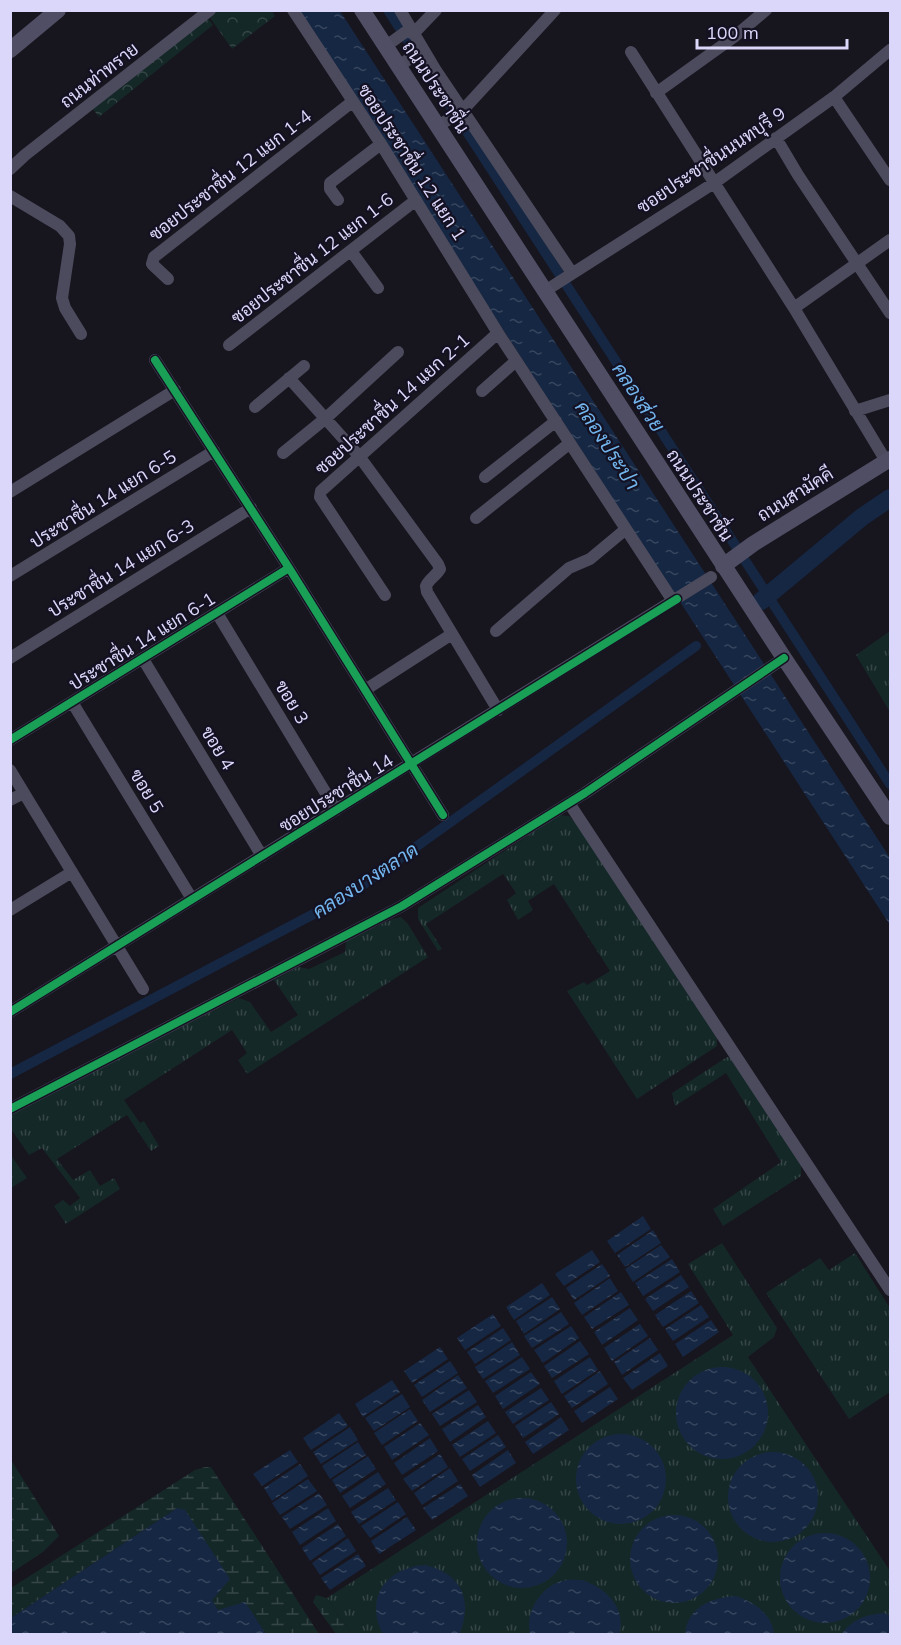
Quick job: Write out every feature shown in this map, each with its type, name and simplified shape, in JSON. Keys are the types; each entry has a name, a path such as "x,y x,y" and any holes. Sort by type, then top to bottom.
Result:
{"main road":[{"path":"10,50 58,10"},
{"name":"ถนนประชาชื่น","path":"362,10 391,42 412,56 442,123 550,287 778,662 891,817"},
{"name":"ถนนสามัคคี","path":"722,567 753,544 889,460"}],"street":[{"name":"ถนนท่าทราย","path":"10,169 210,10"},
{"name":"ซอยประชาชื่น 12 แยก 1","path":"293,10 381,144 516,361 675,600"},
{"path":"400,10 410,31 412,56 463,110 570,274"},
{"path":"391,42 410,31 436,10"},
{"path":"442,123 463,110 555,10"},
{"path":"656,93 734,37 766,10"},
{"path":"631,52 794,308 855,411 889,460"},
{"name":"ซอยประชาชื่นนนทบุรี 9","path":"550,287 714,183 834,97 889,54"},
{"path":"834,97 891,180"},
{"name":"ซอยประชาชื่น 12 แยก 1-4","path":"168,279 152,264 154,257 352,102"},
{"path":"776,138 798,175 891,313"},
{"path":"338,200 330,189 330,183 381,144"},
{"path":"10,196 60,225 69,236 70,244 62,298 65,308 81,334"},
{"name":"ซอยประชาชื่น 12 แยก 1-6","path":"229,345 416,200"},
{"path":"794,308 891,240"},
{"path":"351,251 378,288"},
{"name":"ซอยประชาชื่น 14 แยก 2-1","path":"385,595 320,497 321,491 498,333"},
{"path":"283,453 326,418 398,352"},
{"path":"155,360 290,568 442,815"},
{"path":"482,391 516,361"},
{"path":"255,407 304,366"},
{"path":"289,378 358,456 438,564 440,569 426,586 498,710"},
{"path":"10,492 175,390"},
{"path":"855,411 891,400"},
{"path":"485,477 556,421"},
{"path":"476,518 570,443"},
{"name":"ประชาชื่น 14 แยก 6-5","path":"12,572 214,451"},
{"name":"ประชาชื่น 14 แยก 6-3","path":"10,658 251,508"},
{"path":"496,631 569,568 590,560 627,529"},
{"name":"ซอยประชาชื่น 14","path":"10,1012 675,600 722,567"},
{"name":"ประชาชื่น 14 แยก 6-1","path":"10,740 290,568"},
{"name":"ขอย 3","path":"217,613 336,810"},
{"path":"365,690 452,634"},
{"name":"ขอย 4","path":"143,659 262,856"},
{"path":"10,1109 402,906 569,803 778,662"},
{"name":"ฃอย 5","path":"72,702 192,899"},
{"path":"10,770 143,989"},
{"path":"10,800 24,793"},
{"path":"569,803 891,1290"},
{"path":"10,910 72,872"}],"green space":[{"path":"271,10 275,16 232,49 208,15 213,11"},
{"path":"206,16 213,25 99,117 92,108"},
{"path":"890,631 890,712 856,655"},
{"path":"559,815 569,816 579,826 717,1036 717,1046 637,1099 567,991 584,982 587,985 610,971 554,884 528,901 533,910 518,920 507,900 516,893 503,874 426,924 442,949 438,951 418,919 418,908"},
{"path":"401,917 408,924 428,957 247,1074 238,1060 247,1053 232,1030 124,1100 140,1123 144,1121 159,1146 151,1151 127,1115 57,1159 73,1180 90,1170 100,1186 114,1178 120,1189 66,1224 54,1206 63,1200 70,1206 80,1198 42,1148 29,1155 11,1129 11,1112 239,998 250,1002 271,1032 298,1015 274,980 298,967 309,969 345,952 346,941"},
{"path":"727,1057 732,1058 801,1165 801,1176 723,1226 713,1209 781,1162 726,1073 675,1106 672,1093"},
{"path":"10,1154 27,1178 11,1188 10,1188"},
{"path":"722,1243 777,1328 774,1337 748,1357 890,1571 890,1634 352,1634 327,1598 733,1335 688,1264"},
{"path":"855,1253 890,1308 890,1392 849,1419 766,1293 820,1258 829,1270"},
{"path":"11,1460 59,1536 43,1552 11,1573"},
{"path":"211,1467 319,1634 266,1634 245,1603 218,1610 212,1600 177,1508 11,1618 11,1588 195,1470"},
{"path":"316,1595 327,1598 352,1634 336,1634 313,1602"}],"water":[{"name":"คลองประปา","path":"296,11 340,11 890,858 890,925"},
{"path":"643,1216 651,1229 615,1253 607,1241"},
{"path":"653,1230 661,1243 625,1267 617,1255"},
{"path":"661,1245 670,1257 633,1282 625,1269"},
{"path":"592,1250 600,1262 564,1286 555,1274"},
{"path":"672,1259 680,1272 643,1296 635,1283"},
{"path":"602,1264 610,1276 574,1300 566,1288"},
{"path":"681,1275 689,1287 653,1311 645,1299"},
{"path":"610,1278 618,1291 582,1315 574,1303"},
{"path":"542,1283 550,1295 514,1320 506,1307"},
{"path":"691,1291 699,1303 663,1327 655,1315"},
{"path":"621,1292 629,1305 592,1329 584,1317"},
{"path":"552,1297 560,1309 524,1334 516,1321"},
{"path":"701,1305 709,1317 673,1341 665,1329"},
{"path":"630,1308 638,1320 602,1345 594,1332"},
{"path":"561,1312 569,1324 532,1348 524,1336"},
{"path":"493,1314 501,1326 465,1350 457,1338"},
{"path":"711,1320 719,1332 683,1357 675,1344"},
{"path":"640,1324 648,1336 612,1361 604,1348"},
{"path":"571,1326 579,1338 543,1363 534,1350"},
{"path":"503,1328 511,1340 475,1364 467,1352"},
{"path":"650,1338 658,1350 622,1375 614,1362"},
{"path":"580,1341 589,1354 552,1378 544,1366"},
{"path":"512,1342 520,1355 483,1379 475,1367"},
{"path":"440,1347 448,1359 412,1383 404,1371"},
{"path":"660,1353 668,1366 632,1390 623,1378"},
{"path":"522,1357 530,1369 493,1393 485,1381"},
{"path":"590,1357 598,1370 562,1394 554,1381"},
{"path":"450,1361 458,1373 422,1397 414,1385"},
{"path":"722,1367 739,1371 754,1381 764,1396 768,1413 764,1430 754,1445 739,1455 722,1459 705,1455 690,1445 680,1430 676,1413 680,1396 690,1381 705,1371"},
{"path":"600,1371 608,1384 572,1408 564,1396"},
{"path":"531,1372 540,1384 503,1409 495,1396"},
{"path":"458,1375 467,1388 430,1412 422,1400"},
{"path":"392,1380 400,1392 363,1417 355,1404"},
{"path":"610,1387 618,1399 582,1423 574,1411"},
{"path":"541,1388 549,1400 513,1424 505,1412"},
{"path":"469,1390 477,1402 440,1426 432,1414"},
{"path":"402,1394 410,1407 374,1431 365,1418"},
{"path":"551,1402 559,1414 523,1438 515,1426"},
{"path":"478,1405 486,1417 450,1442 442,1429"},
{"path":"410,1409 418,1421 382,1445 374,1433"},
{"path":"339,1413 348,1426 311,1450 303,1438"},
{"path":"561,1417 569,1430 533,1454 525,1442"},
{"path":"488,1421 496,1433 460,1457 452,1445"},
{"path":"420,1423 429,1435 392,1460 384,1447"},
{"path":"350,1427 358,1440 321,1464 313,1452"},
{"path":"621,1434 638,1437 653,1447 663,1462 666,1479 663,1496 653,1511 638,1521 621,1524 604,1521 589,1511 579,1496 576,1479 579,1462 589,1447 604,1437"},
{"path":"498,1435 506,1447 470,1471 462,1459"},
{"path":"430,1438 438,1451 402,1475 394,1463"},
{"path":"358,1442 366,1455 330,1479 322,1466"},
{"path":"290,1450 298,1462 262,1486 253,1474"},
{"path":"508,1450 516,1463 480,1487 472,1475"},
{"path":"773,1452 790,1455 805,1465 815,1480 818,1497 815,1514 805,1529 790,1539 773,1542 756,1539 741,1529 731,1514 728,1497 731,1480 741,1465 756,1455"},
{"path":"440,1454 448,1467 412,1491 403,1479"},
{"path":"368,1456 376,1469 340,1493 332,1480"},
{"path":"300,1464 308,1476 272,1501 264,1488"},
{"path":"450,1468 458,1481 422,1505 414,1493"},
{"path":"378,1472 386,1484 350,1508 342,1496"},
{"path":"308,1479 317,1491 280,1515 272,1503"},
{"path":"460,1484 468,1496 432,1520 423,1508"},
{"path":"388,1488 396,1500 359,1524 351,1512"},
{"path":"319,1493 327,1505 290,1529 282,1517"},
{"path":"513,1498 531,1498 547,1505 560,1518 567,1534 567,1552 560,1568 547,1581 531,1588 513,1588 497,1581 484,1568 477,1552 477,1534 484,1518 497,1505"},
{"path":"398,1502 406,1514 370,1538 361,1526"},
{"path":"177,1508 185,1510 230,1579 212,1600 218,1610 245,1602 266,1634 11,1634 11,1618"},
{"path":"328,1508 336,1521 300,1545 292,1532"},
{"path":"674,1515 699,1522 711,1534 718,1559 711,1584 699,1596 674,1603 649,1596 637,1584 630,1559 637,1534 649,1522"},
{"path":"407,1517 416,1530 379,1554 371,1541"},
{"path":"338,1524 346,1536 310,1561 302,1548"},
{"path":"825,1533 842,1536 857,1546 867,1561 870,1578 867,1595 857,1610 842,1620 825,1623 808,1620 793,1610 783,1595 780,1578 783,1561 793,1546 808,1536"},
{"path":"348,1538 356,1551 320,1575 312,1563"},
{"path":"358,1554 366,1566 330,1590 321,1578"},
{"path":"425,1565 447,1574 461,1589 465,1609 460,1633 383,1634 376,1608 382,1587 399,1572"},
{"path":"582,1580 606,1593 617,1607 621,1625 619,1634 530,1634 532,1610 541,1595 554,1584 562,1581"},
{"path":"736,1596 749,1602 766,1615 774,1634 685,1634 687,1624 696,1610 718,1599"},
{"path":"883,1613 890,1615 890,1634 842,1634 860,1619"}],"waterway":[{"name":"คลองส่วย","path":"388,10 890,784"},
{"name":"คลองบางตลาด","path":"761,601 862,517 890,498"},
{"name":"คลองบางตลาด","path":"10,1074 346,897 696,646"}],"cycle path":[{"path":"155,360 289,568 443,815"},
{"path":"10,740 289,568"},
{"path":"10,1012 677,599"},
{"path":"10,1109 402,906 585,793 784,658"}]}
